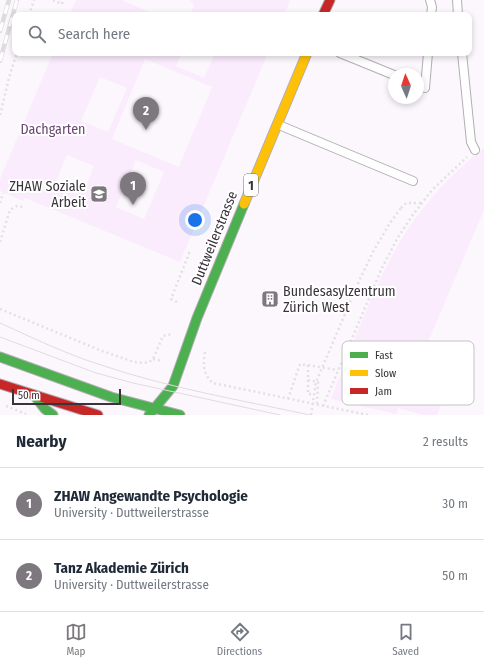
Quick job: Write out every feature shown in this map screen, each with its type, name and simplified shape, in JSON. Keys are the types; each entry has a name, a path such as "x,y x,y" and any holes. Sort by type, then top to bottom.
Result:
{"main road":[{"path":"324,12 330,0"},
{"name":"Duttweilerstrasse","path":"151,412 166,397 173,386 197,318 306,56"},
{"path":"0,357 151,412 180,415"},
{"path":"0,384 98,415"},
{"path":"34,395 45,409 53,415"}],"lane":[{"path":"430,0 431,12"},
{"path":"457,0 458,12"},
{"path":"347,56 388,73"},
{"path":"424,88 428,56"},
{"path":"462,56 471,142 475,150"},
{"path":"277,124 413,182"}],"path":[{"path":"30,12 34,0"},
{"path":"53,0 62,4 63,0"},
{"path":"0,115 16,56"},
{"path":"350,341 383,264 399,235 421,203 448,173 475,150"},
{"path":"0,203 3,193"},
{"path":"311,415 313,394 318,376 367,264 382,236 401,208 406,203 421,203"},
{"path":"0,242 10,210 17,206 23,206"},
{"path":"177,302 171,299 190,251 188,251"},
{"path":"0,309 123,359 139,363 149,362 153,359 163,336"},
{"path":"206,347 204,363 205,372 210,380 219,384 368,415"},
{"path":"153,359 162,361"},
{"path":"323,406 342,361"},
{"path":"288,398 300,364 338,370"},
{"path":"308,365 308,394 313,394"},
{"path":"198,371 205,372"},
{"path":"308,380 318,382 317,404"},
{"path":"0,404 27,415"}],"green space":[{"path":"76,0 122,0 149,12 70,12"},
{"path":"190,0 290,1 285,12 191,12 194,5"},
{"name":"Dachgarten","path":"52,56 181,56 176,66 204,78 214,56 267,56 180,262 25,198 23,201 0,191 0,179","holes":["145,59 212,87 179,167 112,139","100,77 127,88 108,132 81,121","67,155 94,166 83,193 56,182","136,160 164,172 144,219 116,207"]},
{"path":"484,148 484,210 429,341 354,341 372,296 398,245 413,222 435,194 469,160"},
{"path":"342,371 342,402 331,399"},
{"path":"357,405 441,405 437,415 424,415 398,408 396,414"}],"tram line":[{"path":"0,323 75,356 127,373 205,393 310,415"},
{"path":"0,337 96,373 133,383 280,415"}],"railway":[{"path":"0,31 9,0"},
{"path":"14,12 17,0"},
{"path":"0,61 12,18"}],"traffic: fast":[{"path":"149,415 173,386 197,318 244,204"},
{"path":"0,357 111,397 180,415"},
{"path":"34,395 45,409 53,415"}],"traffic: slow":[{"path":"244,204 306,56"}],"traffic: jam":[{"path":"324,12 330,0"},
{"path":"0,384 98,415"}],"place":[{"name":"Tanz Akademie Zürich","path":"146,130"},
{"name":"ZHAW Soziale Arbeit","path":"99,194"},
{"name":"ZHAW Angewandte Psychologie","path":"133,205"},
{"name":"Bundesasylzentrum Zürich West","path":"270,299"}]}
